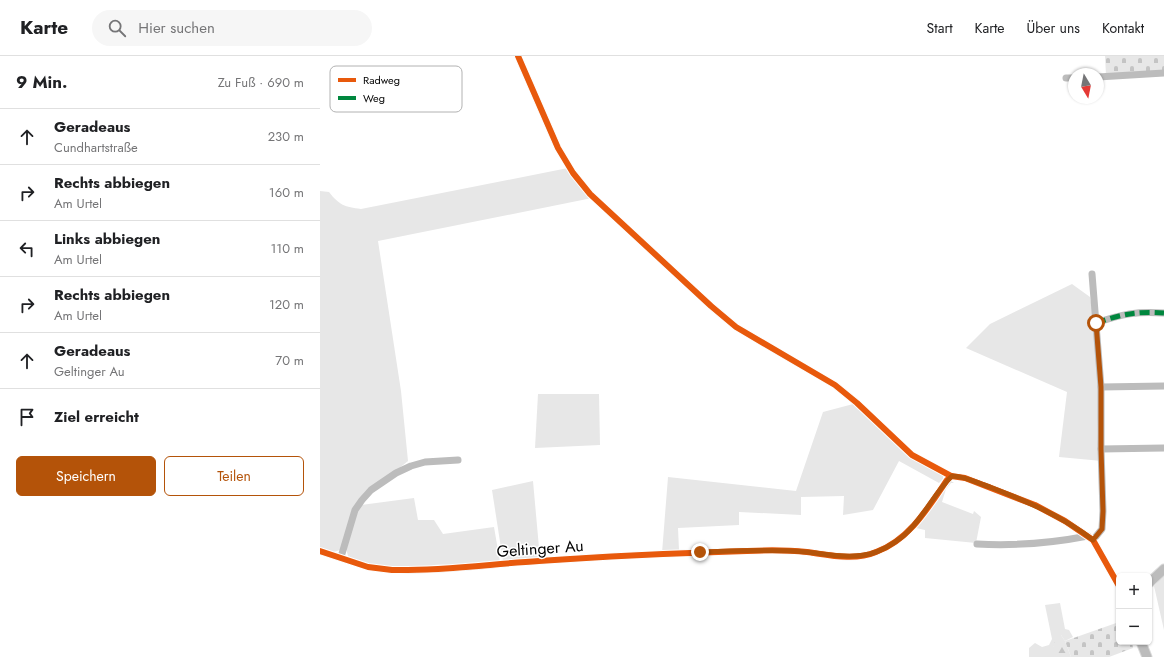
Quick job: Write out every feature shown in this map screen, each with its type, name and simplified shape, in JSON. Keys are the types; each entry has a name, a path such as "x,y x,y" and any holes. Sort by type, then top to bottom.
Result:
{"main road":[{"path":"1152,580 1164,569"},
{"path":"1142,645 1146,657"}],"street":[{"path":"518,56 558,148 572,173 590,194 711,306 736,327 835,384 912,455 952,476 965,478 1035,505 1065,521 1091,538 1116,581"},
{"path":"1104,77 1164,73"},
{"path":"977,544 1001,546 1091,538 1102,529 1101,387 1092,274"},
{"path":"1096,323 1116,316 1135,312 1164,314"},
{"path":"1101,387 1164,386"},
{"path":"1101,449 1164,448"},
{"path":"341,557 355,510 371,490 396,473 411,466 425,462 458,460"},
{"name":"Geltinger Au","path":"320,551 368,567 404,570 569,559 764,550 852,556 869,554 877,552 892,544 912,528 952,476"}],"green space":[{"path":"1105,56 1164,56 1164,72 1106,75"},
{"path":"568,168 592,198 378,241 401,391 408,461 359,501 340,550 334,552 320,549 320,191 329,192 343,205 361,209"},
{"path":"1072,284 1090,297 1092,308 1099,364 1100,387 1097,433 1099,452 1102,461 1059,457 1067,392 966,348 990,324"},
{"path":"538,394 599,394 600,445 535,448"},
{"path":"857,403 912,458 943,474 943,479 939,483 899,461 873,510 843,515 844,496 801,497 801,515 739,512 739,525 678,528 679,550 662,553 668,477 796,491 823,412"},
{"path":"533,481 540,559 503,561 492,490"},
{"path":"951,481 954,483 951,483 946,489 942,502 973,514 974,511 981,517 976,543 925,538 925,530 916,528 945,486"},
{"path":"414,498 418,520 434,520 443,534 494,527 500,562 384,569 348,556 346,548 357,510 361,505"},
{"path":"1164,575 1164,630 1154,586"},
{"path":"1060,603 1065,629 1069,630 1073,637 1065,641 1061,635 1053,647 1053,657 1029,657 1029,648 1035,643 1042,647 1049,645 1052,639 1045,605"},
{"path":"1116,623 1116,645 1132,645 1133,648 1109,657 1071,657 1065,641"},
{"path":"1056,635 1061,635 1071,657 1053,657 1053,647"}],"marked path":[{"path":"1096,323 1130,314 1146,312 1164,313"}],"cycle path":[{"path":"518,56 558,148 573,173 590,194 711,306 736,327 835,385 857,403 912,455 951,476"},
{"path":"320,551 368,567 392,570 447,568 617,556 777,550 851,557 868,555 888,547 908,531 925,512 951,476 965,478 1035,505 1065,521 1093,540 1116,581"}],"route":[{"path":"700,552 764,550 852,556 877,552 892,544 912,528 947,480 952,476 965,478 1035,505 1065,521 1093,540 1099,535 1102,529 1103,511 1100,355 1096,323"}]}
